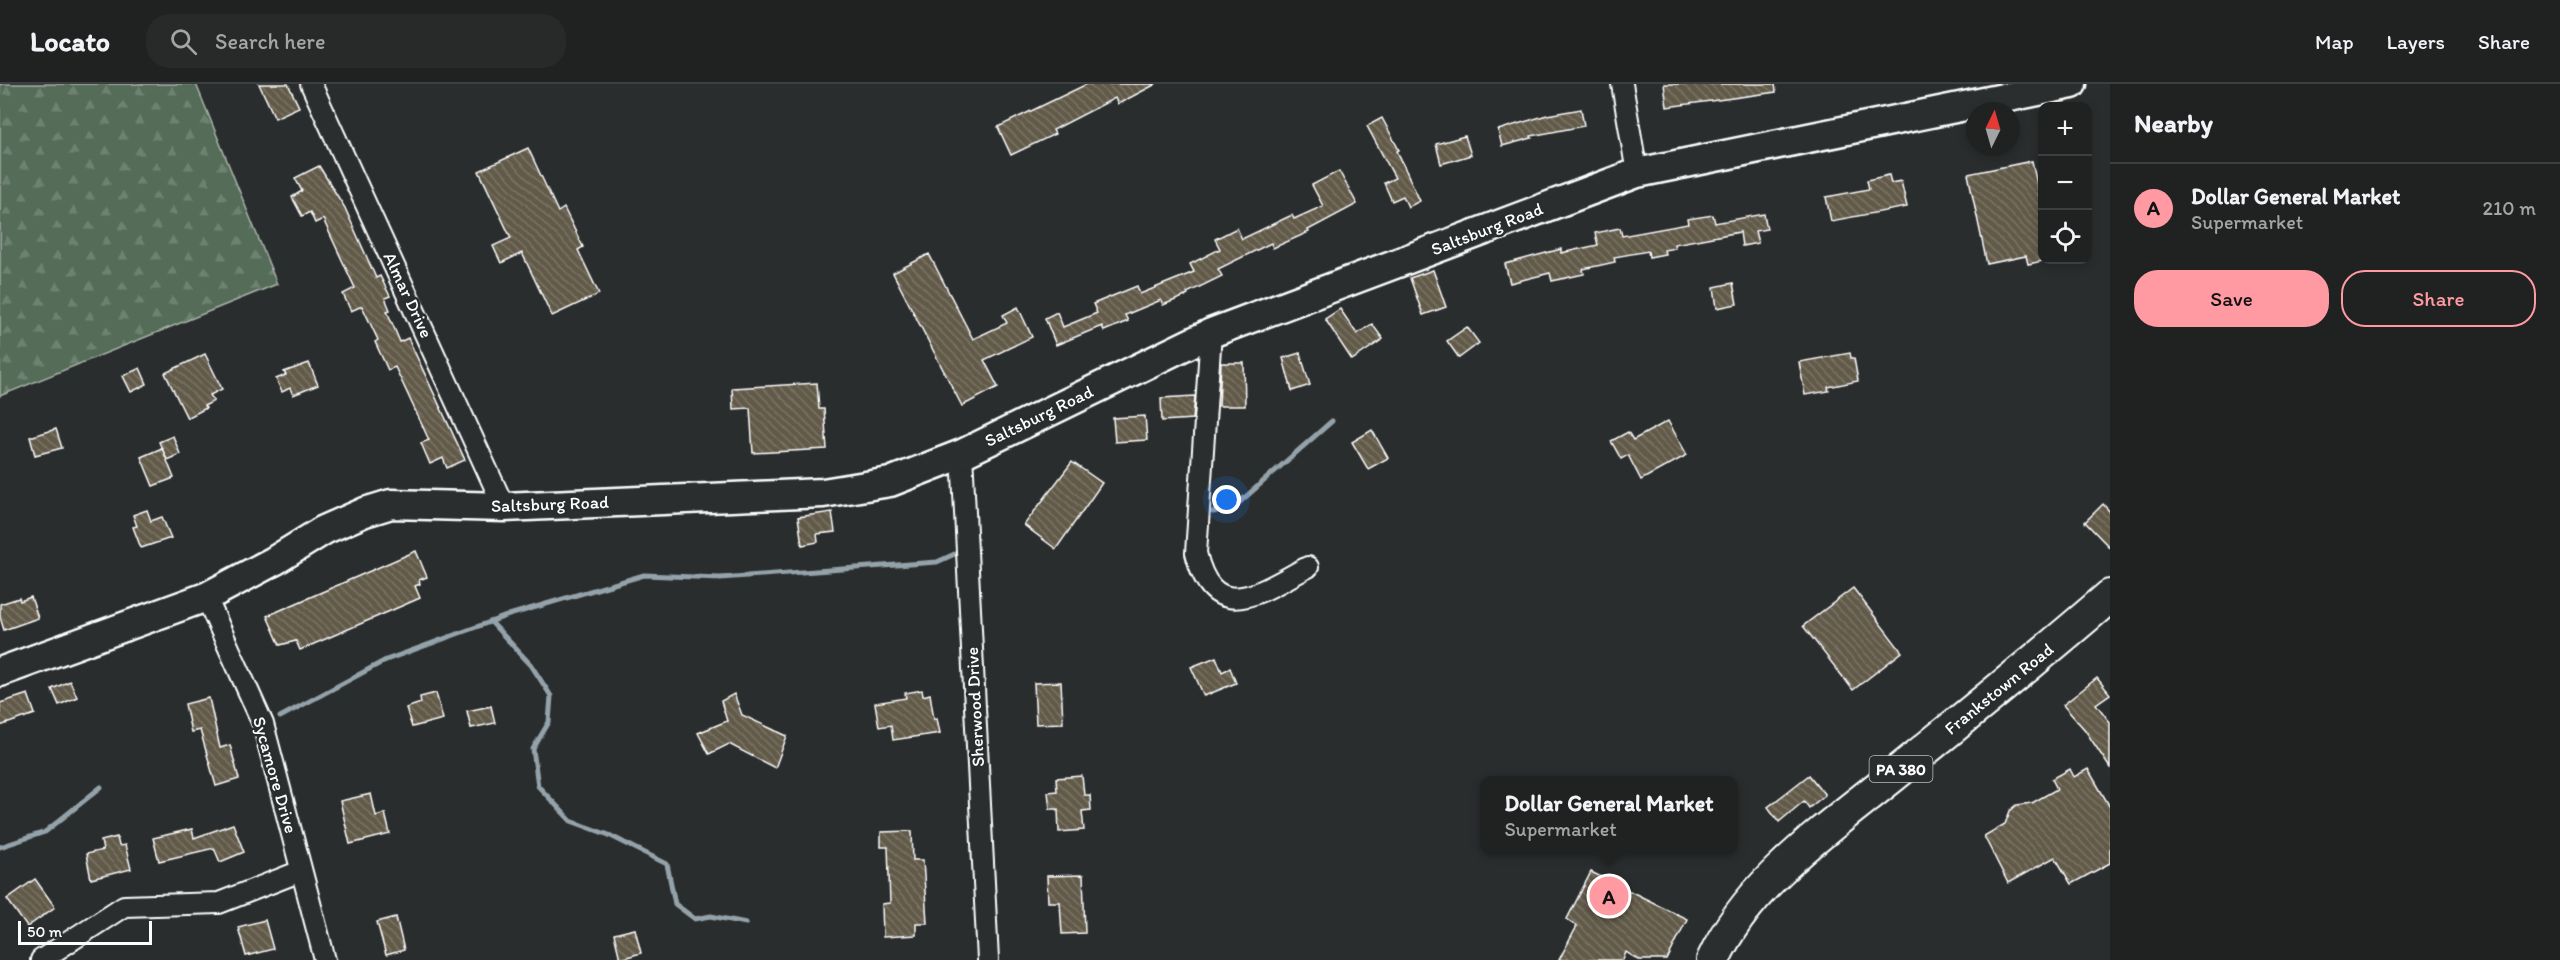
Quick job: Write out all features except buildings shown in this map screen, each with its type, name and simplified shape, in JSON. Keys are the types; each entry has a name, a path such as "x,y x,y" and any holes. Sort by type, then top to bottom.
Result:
{"main road":[{"name":"Saltsburg Road","path":"0,672 206,597 274,561 324,530 391,504 504,507 824,494 890,482 962,454 1211,333 1637,173 2072,84"},
{"name":"Frankstown Road","path":"1713,960 1738,918 1776,874 1799,852 2052,647 2110,596"}],"street":[{"name":"Almar Drive","path":"311,84 504,507"},
{"path":"1622,84 1637,173"},
{"path":"1211,333 1196,553 1201,574 1220,594 1235,599 1254,596 1308,567"},
{"name":"Sherwood Drive","path":"962,454 988,960"},
{"name":"Sycamore Drive","path":"206,597 263,724 325,960"},
{"path":"41,960 124,906 219,903 301,871"}],"green space":[{"path":"0,84 196,84 277,284 0,396"}],"waterway":[{"path":"1213,512 1233,508 1332,421"},
{"path":"280,717 386,660 509,615 644,575 720,578 937,562 959,552"},
{"path":"491,622 531,665 551,696 549,722 533,749 538,786 571,821 609,835 667,864 675,904 695,919 711,916 746,923"},
{"path":"0,847 45,832 101,787"}],"place":[{"name":"Dollar General Market","path":"1609,896"}]}
